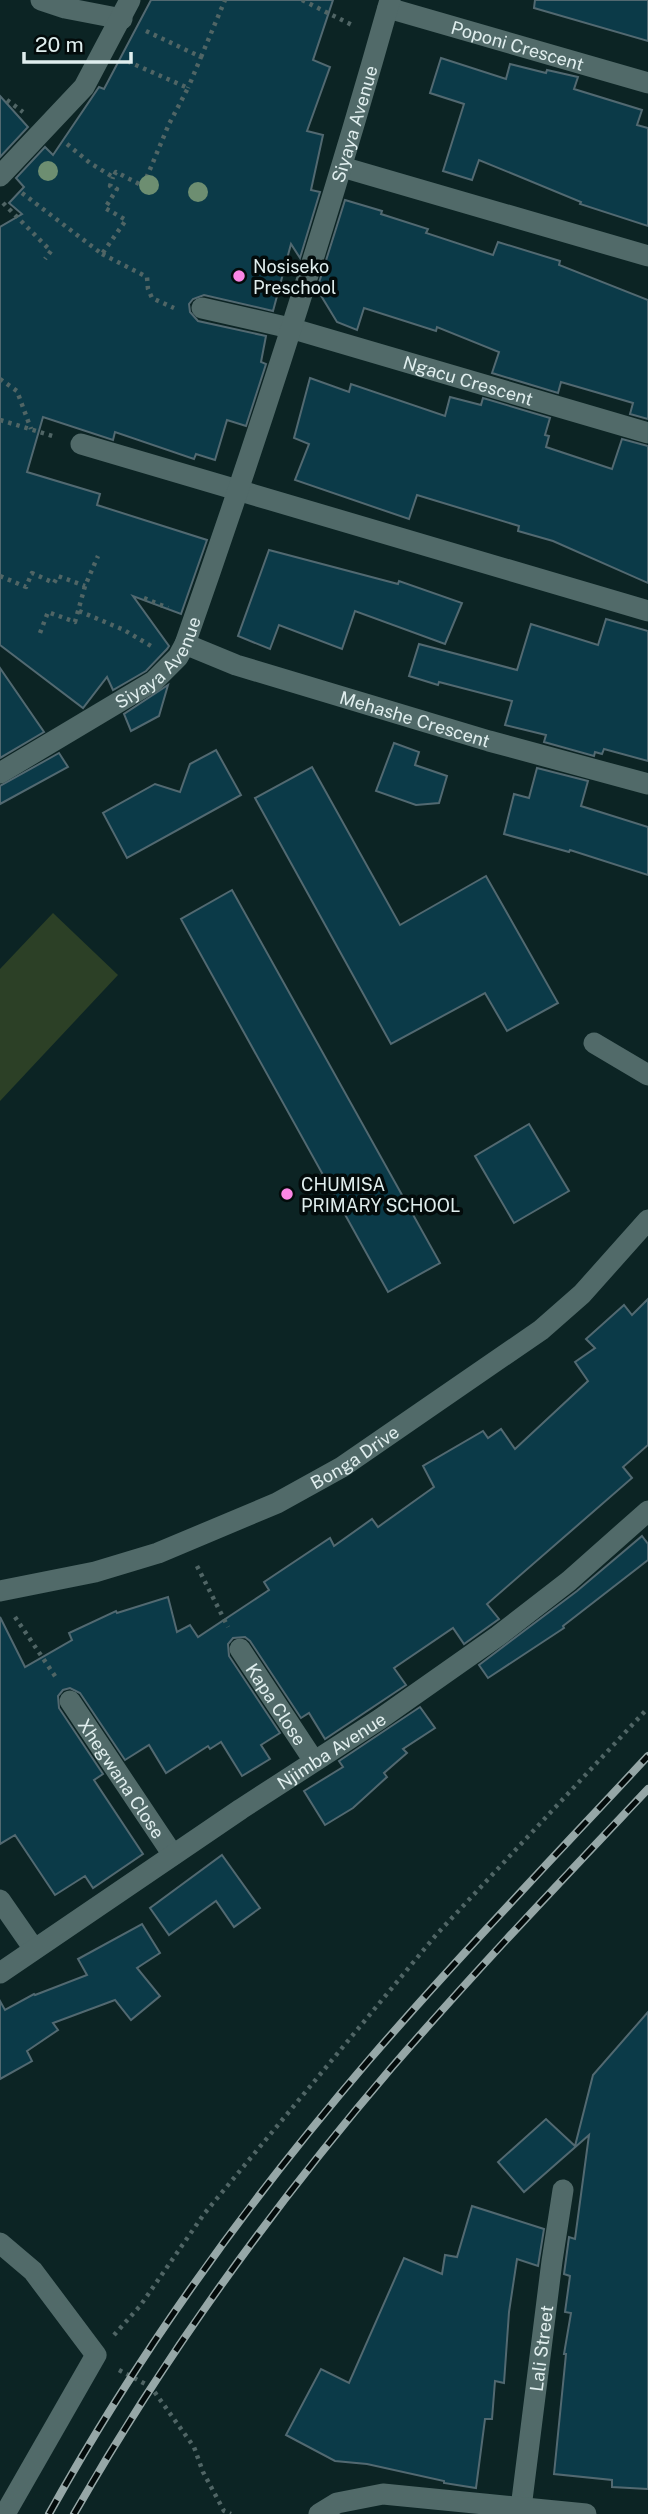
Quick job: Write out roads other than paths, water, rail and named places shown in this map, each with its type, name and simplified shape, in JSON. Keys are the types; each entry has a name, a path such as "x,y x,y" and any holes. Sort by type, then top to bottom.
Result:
{"street":[{"path":"1,175 84,87 126,9 65,8 41,0"},
{"name":"Siyaya Avenue","path":"0,773 153,681 178,657 185,644 240,490 342,167 389,4"},
{"name":"Poponi Crescent","path":"389,4 648,83"},
{"path":"342,167 648,256"},
{"path":"192,309 290,328"},
{"name":"Ngacu Crescent","path":"290,328 648,433"},
{"path":"81,444 648,611"},
{"name":"Mehashe Crescent","path":"185,644 236,665 489,741 648,784"},
{"path":"594,1043 648,1075"},
{"name":"Bonga Drive","path":"0,1591 95,1572 185,1542 277,1503 342,1467 541,1330 582,1294 648,1220"},
{"name":"Njimba Avenue","path":"0,1973 380,1719 498,1636 569,1581 648,1511"},
{"name":"Kapa Close","path":"240,1649 314,1761"},
{"name":"Xhegwana Close","path":"71,1701 173,1855"},
{"path":"0,1899 34,1949"},
{"name":"Lali Street","path":"522,2508 563,2190"},
{"path":"0,2243 33,2271 96,2355 5,2514"},
{"path":"319,2514 337,2502 383,2494 586,2514"}],"railway":[{"path":"49,2514 120,2395 197,2279 324,2113 403,2021 648,1756"},
{"path":"74,2514 184,2339 306,2172 424,2031 648,1789"}],"place":[{"name":"Nosiseko Preschool","path":"239,276"},
{"name":"CHUMISA PRIMARY SCHOOL","path":"287,1194"}]}
